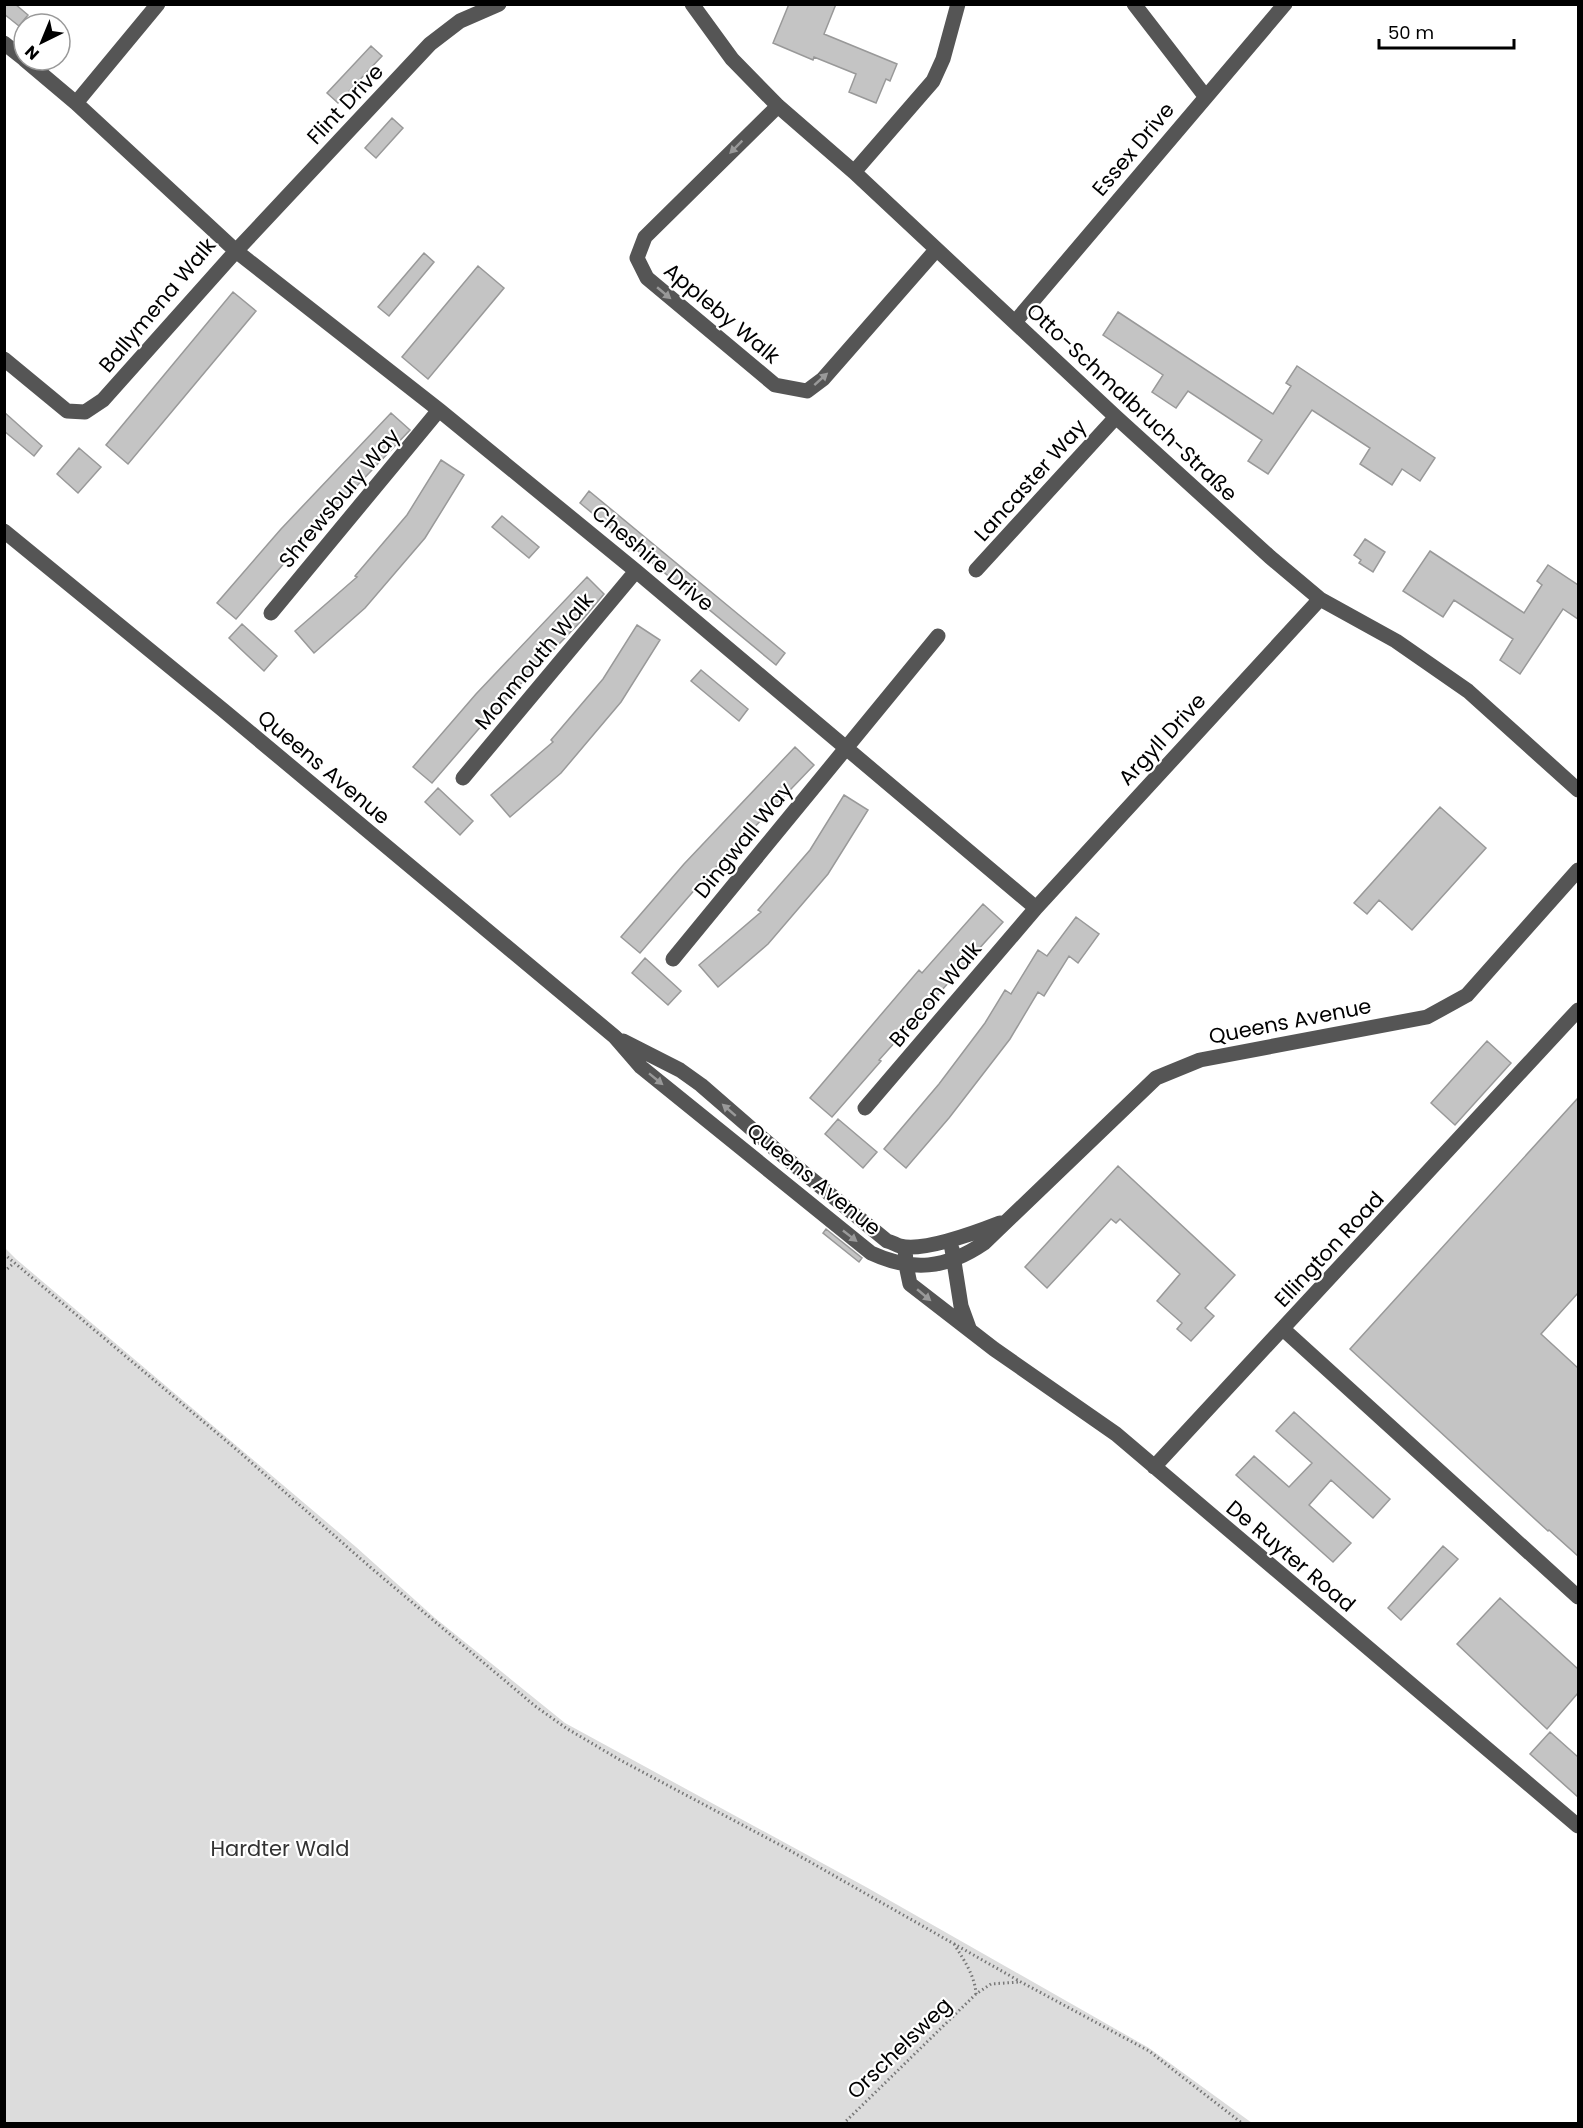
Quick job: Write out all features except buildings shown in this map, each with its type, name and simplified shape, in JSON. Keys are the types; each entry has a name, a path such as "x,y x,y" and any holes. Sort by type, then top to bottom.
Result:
{"lane":[{"path":"76,103 158,4"},
{"name":"Flint Drive","path":"236,251 430,44 460,21 498,4"},
{"name":"Otto-Schmalbruch-Straße","path":"692,4 732,59 778,106 854,172 1116,417 1270,557 1320,599 1396,641 1468,691 1578,790"},
{"path":"854,172 933,81 943,59 958,4"},
{"path":"1134,4 1206,96"},
{"name":"Essex Drive","path":"1015,322 1285,4"},
{"name":"Ballymena Walk","path":"4,359 67,411 85,412 103,400 236,251 76,103 39,72"},
{"name":"Appleby Walk","path":"778,106 645,237 637,258 647,278 775,385 807,391 823,379 936,250"},
{"name":"Cheshire Drive","path":"236,251 439,410 636,571 1036,908"},
{"name":"Shrewsbury Way","path":"272,613 439,410"},
{"name":"Lancaster Way","path":"976,570 1116,417"},
{"name":"Queens Avenue","path":"4,531 250,732 615,1037 641,1067 864,1247 887,1260 906,1265 936,1264 969,1253 984,1243 1156,1078 1200,1060 1427,1017 1467,995 1578,870"},
{"name":"Monmouth Walk","path":"463,778 636,571"},
{"name":"Argyll Drive","path":"1036,908 1320,599"},
{"name":"Dingwall Way","path":"673,959 938,636"},
{"name":"Brecon Walk","path":"865,1108 1036,908"},
{"name":"Ellington Road","path":"1578,1010 1283,1329 1578,1597"},
{"name":"Queens Avenue","path":"615,1037 680,1070 887,1241 905,1247 920,1247 1008,1220"},
{"path":"951,1239 961,1306 969,1328"},
{"name":"De Ruyter Road","path":"905,1247 910,1284 994,1349 1116,1434 1578,1826"},
{"path":"1154,1467 1283,1329"}],"path":[{"path":"4,1254 237,1450 370,1567 543,1711 567,1728 620,1760 783,1846 1021,1982 1149,2051 1243,2124"},
{"path":"4,1272 14,1263"},
{"name":"Orschelsweg","path":"953,1943 970,1972 975,1985 975,1994"},
{"name":"Orschelsweg","path":"843,2124 975,1994 991,1984 1021,1982"}],"green space":[{"name":"Hardter Wald","path":"4,1247 356,1547 435,1618 565,1723 866,1887 1149,2048 1252,2123 5,2123"}]}
